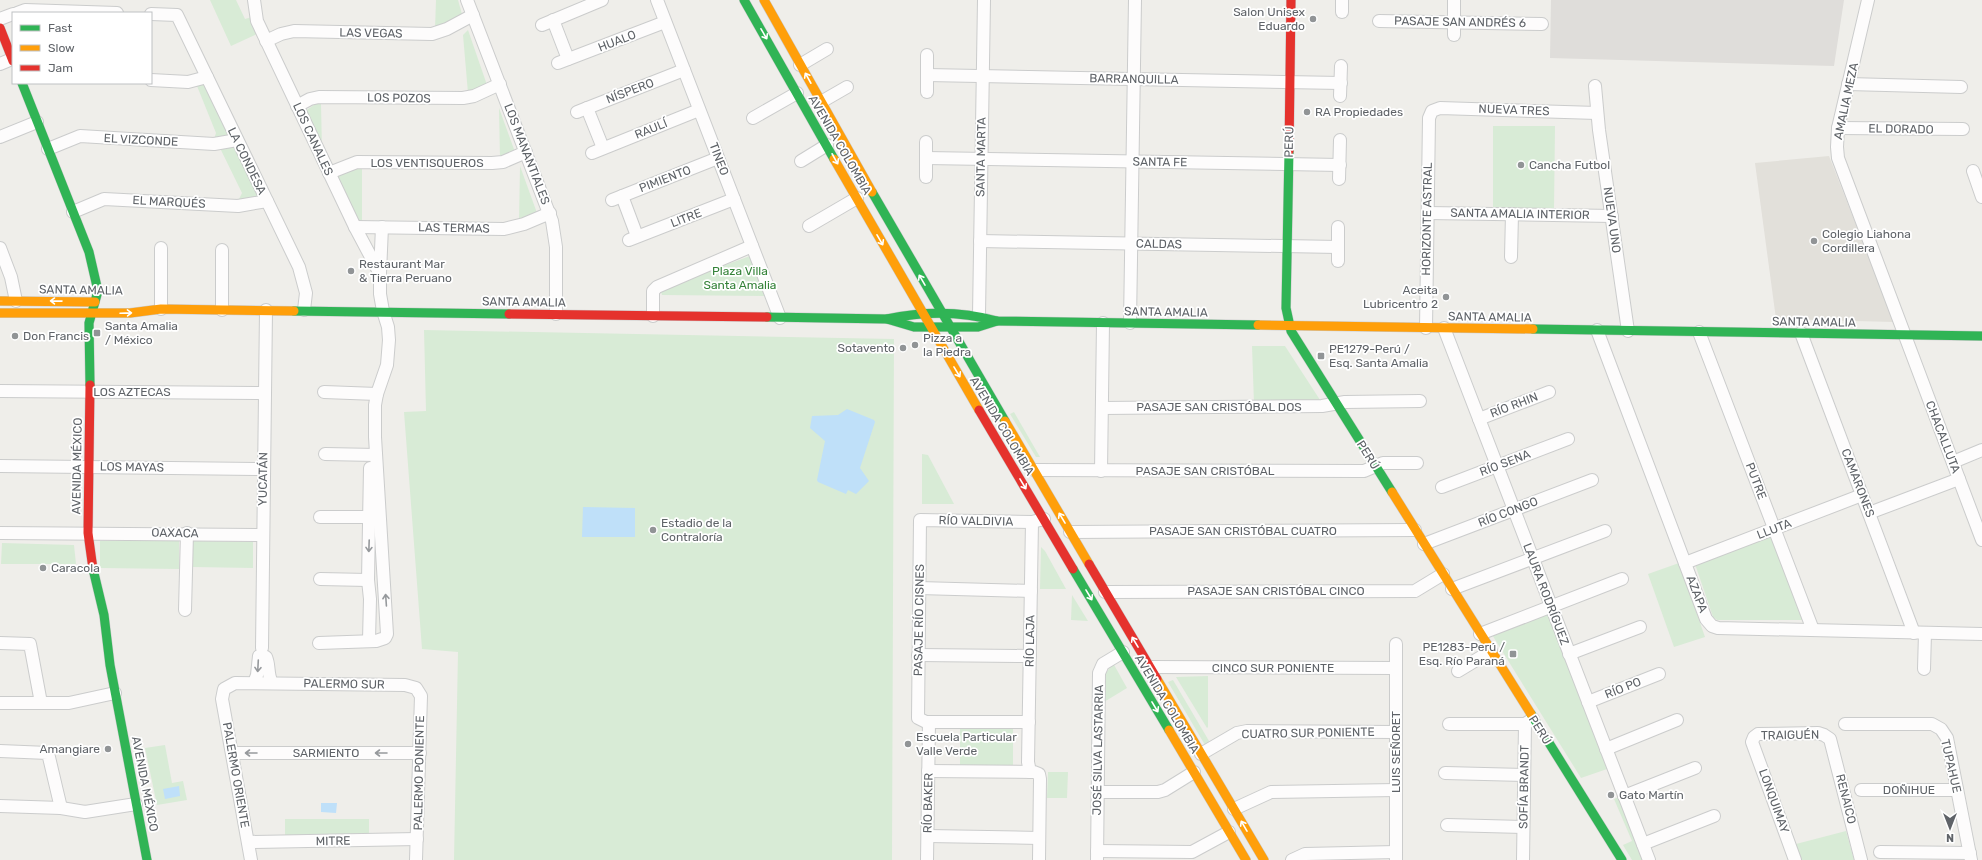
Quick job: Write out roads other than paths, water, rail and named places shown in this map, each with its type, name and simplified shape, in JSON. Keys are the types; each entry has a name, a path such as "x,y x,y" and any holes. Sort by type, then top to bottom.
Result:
{"street":[{"name":"LOS CANALES","path":"254,0 255,14 266,41 355,227 380,274"},
{"name":"LOS MANANTIALES","path":"467,0 550,213 556,247 556,314"},
{"name":"HUALO","path":"602,0 547,22 563,61 665,22"},
{"name":"TINEO","path":"657,0 780,318"},
{"name":"AVENIDA COLOMBIA","path":"764,0 941,314 1264,860"},
{"name":"SANTA MARTA","path":"979,315 984,0"},
{"path":"1130,323 1135,0"},
{"name":"PERÚ","path":"1292,0 1286,313 1289,326 1491,651 1529,722 1622,860"},
{"path":"1342,0 1342,12"},
{"path":"1454,0 1454,36"},
{"name":"AMALIA MEZA","path":"1868,0 1838,128 1836,147 1838,158 1904,335"},
{"name":"AVENIDA COLOMBIA","path":"749,2 797,93 930,327 1246,860"},
{"path":"20,12 25,10 86,12"},
{"path":"0,19 12,14"},
{"name":"LA CONDESA","path":"152,14 177,15 299,267 306,293 304,310"},
{"name":"LAS VEGAS","path":"266,41 281,34 294,31 432,34 447,29 473,15"},
{"name":"PASAJE SAN ANDRÉS 6","path":"1379,21 1542,24"},
{"path":"0,28 12,58"},
{"path":"800,65 827,49"},
{"path":"927,55 927,92"},
{"path":"0,64 12,60"},
{"path":"1340,96 1341,66"},
{"name":"NÍSPERO","path":"582,110 684,70"},
{"name":"BARRANQUILLA","path":"927,75 1341,83"},
{"path":"152,80 188,82 207,78"},
{"name":"AVENIDA MÉXICO","path":"24,84 37,122 95,272 99,302 91,313 89,323 90,392 88,533 93,569 104,615 115,693 147,860"},
{"name":"LOS POZOS","path":"297,106 310,99 319,97 463,98 474,96 500,84"},
{"path":"1848,84 1961,87"},
{"name":"NUEVA UNO","path":"1595,86 1597,113 1628,331"},
{"path":"821,102 847,87"},
{"path":"753,118 797,93"},
{"name":"NUEVA TRES","path":"1432,111 1440,108 1597,113"},
{"name":"RAULÍ","path":"582,110 598,151 699,110"},
{"name":"HORIZONTE ASTRAL","path":"1426,328 1429,118 1432,111"},
{"path":"0,137 37,122"},
{"name":"EL DORADO","path":"1838,128 1963,130"},
{"name":"EL VIZCONDE","path":"48,149 80,136 214,144 237,140"},
{"path":"1339,178 1340,140"},
{"path":"926,142 926,177"},
{"path":"801,161 827,145"},
{"name":"LOS VENTISQUEROS","path":"329,173 357,162 492,163 503,162 526,152"},
{"name":"PIMIENTO","path":"617,198 718,158"},
{"name":"SANTA FE","path":"926,158 1340,165"},
{"path":"1973,171 1982,197"},
{"name":"LITRE","path":"617,198 633,238 734,199"},
{"path":"809,226 857,198"},
{"name":"EL MARQUÉS","path":"73,212 104,199 238,206 267,201"},
{"name":"LAS TERMAS","path":"355,227 504,229 524,224 550,213"},
{"name":"SANTA AMALIA INTERIOR","path":"1428,213 1612,216"},
{"path":"1511,257 1512,214"},
{"name":"LOS CANALES","path":"375,517 373,455 377,394 387,365 388,327 380,294 382,227"},
{"path":"1338,227 1338,261"},
{"name":"CALDAS","path":"980,241 1338,247"},
{"path":"653,316 653,294 656,288 752,246"},
{"path":"0,248 11,277 16,301"},
{"path":"161,248 161,309"},
{"path":"222,250 222,310"},
{"name":"SANTA AMALIA","path":"0,301 99,302"},
{"name":"SANTA AMALIA","path":"128,303 161,309"},
{"name":"SANTA AMALIA","path":"0,313 130,313 161,309 887,319 908,314 941,314 979,315 997,321 1982,336"},
{"name":"YUCATÁN","path":"262,648 262,535 266,310"},
{"name":"SANTA AMALIA","path":"887,319 914,327 978,327 997,321"},
{"path":"1101,470 1103,323"},
{"name":"LAURA RODRÍGUEZ","path":"1444,328 1649,860"},
{"name":"AZAPA","path":"1597,330 1707,622 1712,626 1718,628 1982,634"},
{"name":"PUTRE","path":"1699,332 1813,630"},
{"name":"CAMARONES","path":"1801,333 1869,513 1920,633"},
{"name":"CHACALLUTA","path":"1904,335 1982,540"},
{"name":"LOS AZTECAS","path":"0,391 265,393"},
{"path":"324,392 377,394"},
{"name":"RÍO RHIN","path":"1479,419 1549,392"},
{"name":"PASAJE SAN CRISTÓBAL DOS","path":"1102,408 1322,406 1336,403 1420,401"},
{"name":"RÍO SENA","path":"1442,486 1568,439"},
{"path":"1953,462 1982,450"},
{"path":"325,454 373,455"},
{"name":"PASAJE SAN CRISTÓBAL","path":"1034,470 1364,471 1383,463 1417,463"},
{"name":"LOS MAYAS","path":"0,466 264,469"},
{"path":"1869,513 1959,479"},
{"name":"RÍO CONGO","path":"1424,544 1592,480"},
{"name":"LLUTA","path":"1685,563 1862,495"},
{"path":"320,517 375,517"},
{"path":"369,640 370,599 368,580 375,517"},
{"path":"319,643 369,640 376,641 385,638 388,628 375,517"},
{"path":"1032,522 1044,519"},
{"name":"RÍO VALDIVIA","path":"920,520 1032,522"},
{"name":"PASAJE RÍO CISNES","path":"920,520 918,715 924,721"},
{"name":"RÍO LAJA","path":"1032,522 1028,762 1034,773 1040,778 1039,860"},
{"name":"PASAJE SAN CRISTÓBAL CUATRO","path":"1070,532 1415,530"},
{"path":"1452,589 1605,531"},
{"name":"OAXACA","path":"0,532 262,535"},
{"path":"185,610 187,533"},
{"name":"PASAJE SAN CRISTÓBAL CINCO","path":"1105,592 1415,591 1443,574"},
{"path":"320,579 368,580"},
{"path":"1480,634 1622,579"},
{"path":"919,588 1031,591"},
{"path":"1569,654 1640,626"},
{"path":"1920,633 1924,669"},
{"path":"0,643 30,644 41,703"},
{"name":"LUIS SEÑORET","path":"1396,644 1396,856"},
{"path":"1458,671 1491,651"},
{"name":"JOSÉ SILVA LASTARRIA","path":"1097,855 1100,669 1103,664 1122,652"},
{"path":"254,683 257,675 259,656 262,655 266,657 268,661 268,676 272,683"},
{"path":"918,655 1030,656"},
{"name":"CINCO SUR PONIENTE","path":"1150,667 1396,668"},
{"name":"RÍO PO","path":"1588,702 1659,674"},
{"name":"PALERMO SUR","path":"224,689 234,683 406,685 416,688"},
{"name":"PALERMO PONIENTE","path":"416,688 421,696 416,860"},
{"name":"PALERMO ORIENTE","path":"224,689 222,699 251,860"},
{"path":"0,703 69,703 115,693"},
{"path":"1606,749 1677,720"},
{"path":"924,721 1029,722"},
{"name":"RÍO BAKER","path":"924,721 928,772 927,860"},
{"path":"1449,724 1529,722"},
{"name":"SOFÍA BRANDT","path":"1523,860 1524,775 1529,722"},
{"name":"TUPAHUE","path":"1846,724 1932,724 1941,729 1947,738 1970,857"},
{"name":"CUATRO SUR PONIENTE","path":"1201,754 1237,733 1247,731 1396,732"},
{"name":"TRAIGUÉN","path":"1752,742 1754,737 1758,734 1818,733 1830,739"},
{"name":"RENAICO","path":"1830,739 1861,860"},
{"name":"LONQUIMAY","path":"1752,742 1795,860"},
{"path":"0,751 48,753 61,808"},
{"name":"SARMIENTO","path":"232,753 420,753"},
{"path":"1624,796 1695,768"},
{"path":"928,772 1034,773"},
{"path":"1098,792 1158,792 1165,790 1194,772"},
{"path":"1445,773 1524,775"},
{"path":"1234,809 1271,792 1396,790"},
{"name":"DOÑIHUE","path":"1861,790 1957,790"},
{"path":"0,806 61,808 85,812 136,804"},
{"path":"1643,844 1714,816"},
{"path":"1447,825 1523,827"},
{"path":"1097,855 1192,852 1229,832"},
{"path":"928,836 1039,838"},
{"name":"MITRE","path":"248,842 417,839"},
{"path":"1880,852 1970,857"},
{"path":"1292,860 1304,854 1396,856"}],"water":[{"path":"847,409 874,420 875,422 860,468 869,481 856,494 848,490 846,494 818,482 817,480 825,441 810,428 812,416 838,415"},
{"path":"583,507 635,508 635,537 582,537"},
{"path":"179,786 180,796 165,799 163,789"},
{"path":"321,803 337,803 336,813 321,812"}],"place":[{"name":"Salon Unisex Eduardo","path":"1313,19"},
{"name":"RA Propiedades","path":"1307,112"},
{"name":"Cancha Futbol","path":"1521,165"},
{"name":"Colegio Liahona Cordillera","path":"1814,241"},
{"name":"Restaurant Mar & Tierra Peruano","path":"351,271"},
{"name":"Aceita Lubricentro 2","path":"1446,297"},
{"name":"Santa Amalia / México","path":"97,333"},
{"name":"Don Francis","path":"15,336"},
{"name":"Pizza a la Piedra","path":"915,345"},
{"name":"Sotavento","path":"903,348"},
{"name":"PE1279-Perú / Esq. Santa Amalia","path":"1321,356"},
{"name":"Estadio de la Contraloría","path":"653,530"},
{"name":"Caracola","path":"43,568"},
{"name":"PE1283-Perú / Esq. Río Paraná","path":"1513,654"},
{"name":"Escuela Particular Valle Verde","path":"908,744"},
{"name":"Amangiare","path":"108,749"},
{"name":"Gato Martín","path":"1611,795"}],"park label":[{"name":"Plaza Villa Santa Amalia","path":"740,278"}]}
